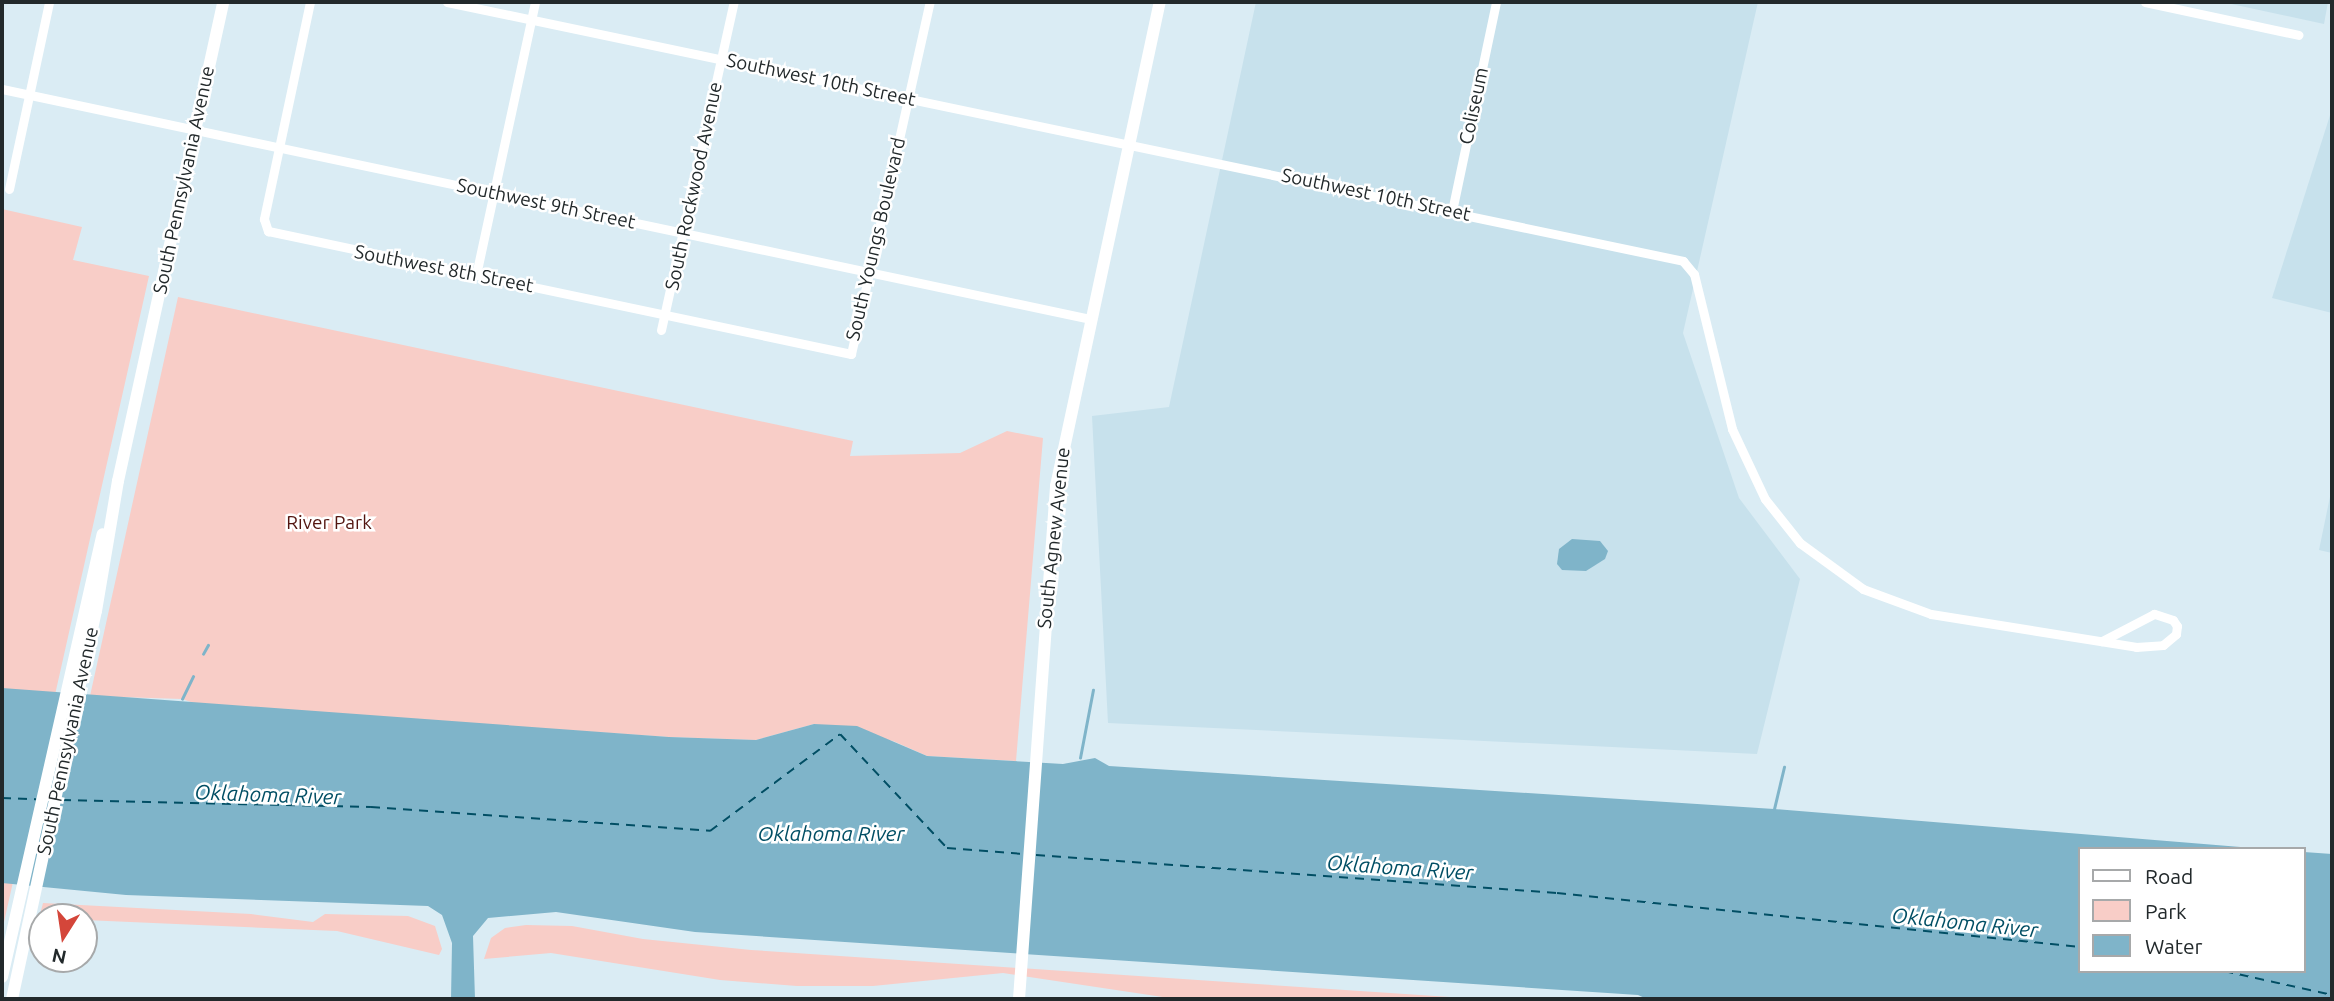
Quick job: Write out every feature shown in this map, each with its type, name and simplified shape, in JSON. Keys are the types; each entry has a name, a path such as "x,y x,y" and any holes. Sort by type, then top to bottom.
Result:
{"main road":[{"name":"South Pennsylvania Avenue","path":"2,976 83,611 118,481 223,2"},
{"name":"South Agnew Avenue","path":"1019,999 1056,486 1160,2"},
{"name":"South Pennsylvania Avenue","path":"12,999 96,611 118,481"}],"street":[{"path":"9,189 49,2"},
{"name":"Southwest 8th Street","path":"310,2 264,219 268,231 667,313 850,354"},
{"name":"Southwest 10th Street","path":"447,2 1672,257 1689,267 1717,383 1754,478 1791,534 1840,576 1875,595 1931,614 2102,641 2152,647 2171,640 2177,626 2173,620 2154,614 2102,641"},
{"path":"477,275 536,2"},
{"name":"South Rockwood Avenue","path":"661,330 667,313 682,233 734,2"},
{"name":"South Youngs Boulevard","path":"850,354 930,2"},
{"name":"Coliseum","path":"1452,211 1496,2"},
{"path":"2144,2 2299,35"},
{"name":"Southwest 9th Street","path":"2,89 1091,320"}],"shaded area":[{"path":"1256,2 1758,2 1683,333 1739,498 1800,579 1757,754 1108,723 1092,416 1169,407"},
{"path":"2222,2 2328,2 2324,24"},
{"path":"2332,109 2332,313 2272,298"},
{"path":"2332,487 2332,553 2319,550"}],"green space":[{"path":"2,209 82,227 73,260 149,276 2,931"},
{"name":"River Park","path":"178,297 853,441 850,456 960,453 1007,431 1043,438 1016,761 927,756 893,741 814,724 756,740 669,737 203,706 182,699 90,696"},
{"path":"98,906 251,914 313,922 325,914 408,916 435,926 442,949 439,955 337,931 98,921"},
{"path":"526,925 572,926 643,939 751,950 1480,999 1176,999 1003,973 873,986 797,986 720,980 551,953 484,959 491,938 505,928"}],"water":[{"path":"1572,539 1600,541 1608,551 1605,559 1586,571 1562,570 1557,564 1559,549"},
{"name":"Oklahoma River","path":"2,688 669,737 756,740 814,724 857,726 927,756 1063,764 1095,758 1109,766 1774,809 2240,847 2078,847 2078,973 2306,973 2306,852 2332,854 2332,999 1647,999 1638,995 695,932 556,912 488,918 473,936 475,999 451,999 452,943 442,915 428,906 126,895 2,883"}],"waterway":[{"path":"203,654 208,645"},
{"path":"182,699 193,676"},
{"path":"1080,758 1093,690"},
{"path":"1774,809 1784,767"}],"ferry route":[{"path":"62,800 371,807 710,831 840,734 947,848 1023,854"},
{"path":"2,798 36,799"},
{"path":"1036,855 1557,893 2078,947"},
{"path":"2233,973 2332,995"}]}
